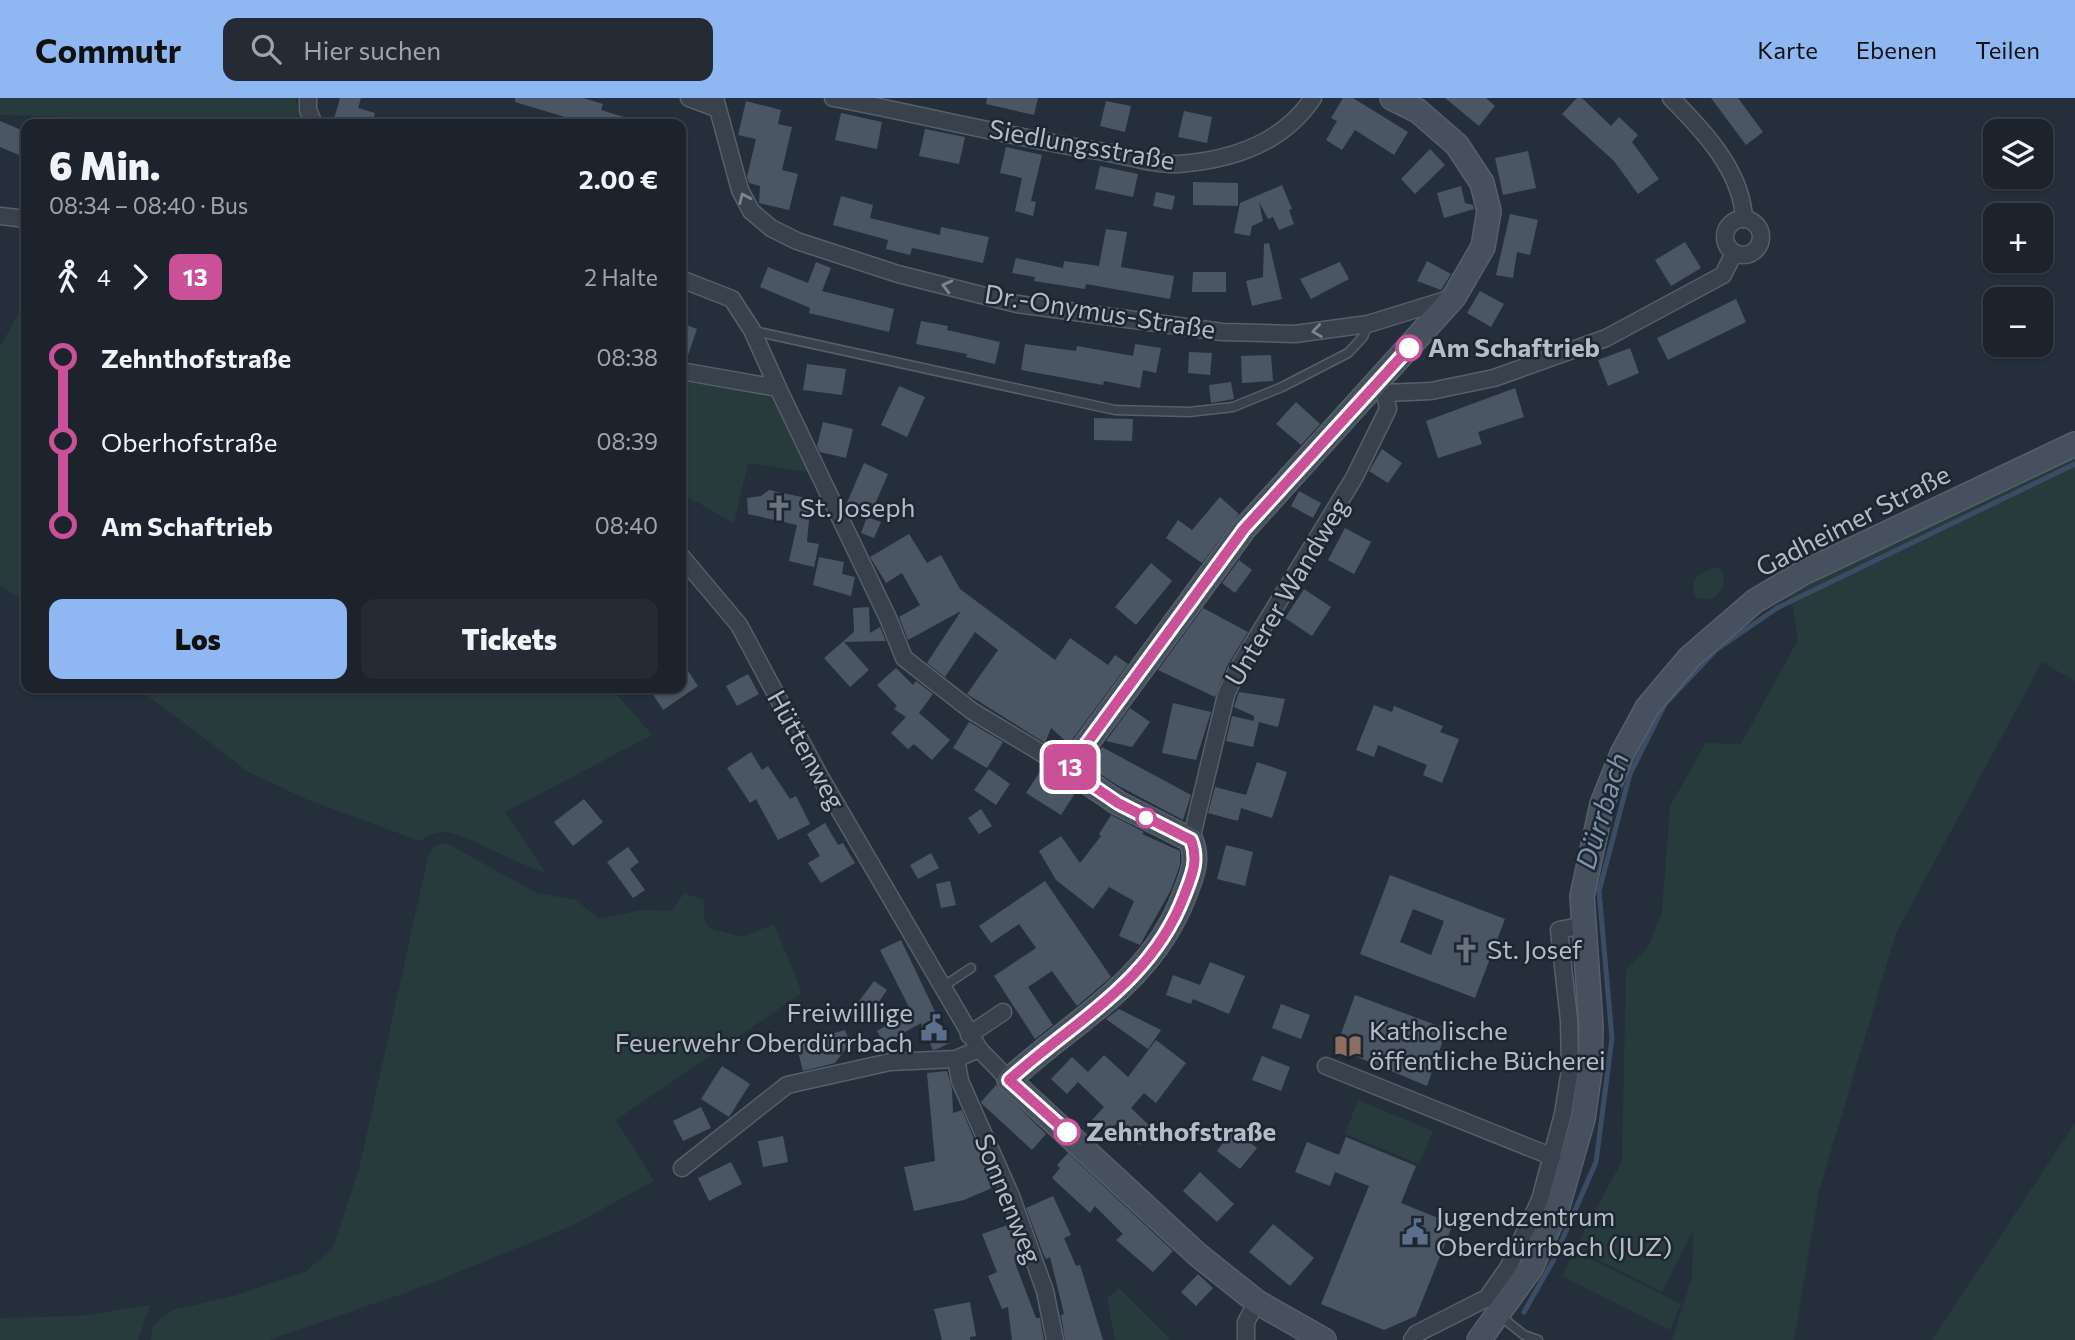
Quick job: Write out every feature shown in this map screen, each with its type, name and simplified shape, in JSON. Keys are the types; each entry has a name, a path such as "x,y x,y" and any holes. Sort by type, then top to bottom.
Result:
{"street":[{"path":"308,98 308,110 312,119"},
{"path":"690,98 716,103"},
{"name":"Siedlungsstraße","path":"833,98 1085,149 1177,164 1230,156 1252,149 1282,132 1313,98"},
{"path":"1068,769 1244,529 1381,389 1454,297 1483,247 1489,211 1482,183 1457,145 1418,111 1392,98"},
{"path":"1671,98 1700,127 1734,179 1743,201 1744,219"},
{"name":"Dr.-Onymus-Straße","path":"716,103 740,190 751,211 771,229 833,254 1017,304 1222,332 1295,334 1368,324 1454,297"},
{"path":"0,216 21,218"},
{"path":"1744,219 1755,224 1760,231 1760,242 1755,251 1745,255 1734,253 1726,242 1725,235 1728,227 1744,219"},
{"path":"1381,389 1431,391 1494,378 1606,338 1723,275 1734,253"},
{"path":"686,281 732,299 752,330 883,606 904,659 972,711 1068,769 1118,803 1191,840 1197,858 1182,903 1160,945 1128,984 1009,1080 1198,1255 1257,1302 1324,1340"},
{"path":"686,372 778,388"},
{"name":"Unterer Wandweg","path":"1191,840 1226,695 1237,670 1354,478 1388,409 1381,389"},
{"name":"Gadheimer Straße","path":"1479,1340 1531,1268 1558,1206 1583,1119 1590,1070 1591,1027 1582,896 1602,804 1622,754 1647,708 1690,657 1722,626 1755,601 1803,573 2075,444"},
{"name":"Hüttenweg","path":"686,562 739,625 819,775 941,988 979,1049 1009,1080"},
{"path":"1412,1340 1416,1334 1487,1298 1517,1249 1540,1200 1553,1157 1570,1070 1569,1020 1559,930 1584,925"},
{"path":"970,1035 1003,1012"},
{"path":"682,1168 787,1085 890,1062 956,1059 979,1049"},
{"name":"Sonnenweg","path":"956,1059 960,1081 1011,1196 1045,1291 1055,1340"},
{"path":"1326,1066 1553,1157"},
{"path":"1246,1340 1247,1322 1257,1302"}],"lane":[{"path":"752,330 1115,410 1189,412 1233,407 1282,387 1348,353 1363,337 1368,324"},
{"path":"941,988 971,968"},
{"path":"1499,1315 1524,1335 1538,1340"}],"green space":[{"path":"0,98 296,98 299,119 86,119 0,115"},
{"path":"21,309 21,599 0,585 0,347"},
{"path":"686,382 767,394 776,399 814,473 748,463 734,523 686,496"},
{"path":"2075,454 2075,681 2042,662 1896,933 1819,1191 1794,1340 1672,1340 1692,1278 1693,1231 1662,1292 1575,1248 1622,1161 1626,970 1648,947 1662,912 1670,806 1706,743 1741,744 1798,640 1793,609 1786,597 1865,555"},
{"path":"1720,567 1724,581 1719,591 1712,599 1696,598 1693,585 1698,576"},
{"path":"145,693 615,693 652,735 505,812 545,872 455,834 438,833 420,841 306,799 247,771"},
{"path":"446,843 537,893 576,900 599,919 641,910 672,911 684,893 704,900 704,919 710,929 742,937 774,924 802,993 616,1120 654,1181 571,1226 422,1287 268,1340 151,1340 153,1327 173,1310 237,1295 305,1272 333,1248 360,1165 428,857 434,846"},
{"path":"1358,1100 1433,1131 1419,1164 1345,1134"},
{"path":"2075,1123 2075,1340 1932,1340"},
{"path":"1574,1251 1681,1304 1670,1330 1562,1276"},
{"path":"1119,1288 1171,1340 1115,1340 1107,1298"},
{"path":"150,1305 138,1340 0,1340 0,1318 80,1316"}],"building":[{"path":"340,98 361,98 358,108 375,113 373,119 334,119"},
{"path":"515,98 583,98 603,104 601,110 630,119 565,119 515,102"},
{"path":"987,98 1038,98 1034,115 986,104"},
{"path":"1343,98 1353,98 1408,132 1394,155 1355,130 1342,150 1326,140 1337,121 1331,118"},
{"path":"1445,98 1486,98 1495,106 1479,126"},
{"path":"1577,98 1582,98 1611,126 1619,117 1638,135 1632,142 1659,179 1638,194 1614,161 1562,114"},
{"path":"1711,98 1738,98 1763,132 1746,145"},
{"path":"746,101 781,110 778,124 792,127 782,170 798,174 789,210 759,203 760,186 749,183 747,177 756,139 738,135"},
{"path":"1106,101 1131,106 1125,132 1100,126"},
{"path":"1184,111 1212,117 1207,143 1178,137"},
{"path":"841,113 882,122 877,149 835,140"},
{"path":"0,121 21,130 21,156 0,147"},
{"path":"925,129 965,137 959,164 919,156"},
{"path":"1006,147 1042,155 1031,201 1036,202 1033,216 1015,211 1022,178 1000,173"},
{"path":"1430,149 1445,165 1415,194 1401,179"},
{"path":"1528,151 1536,188 1503,195 1495,158"},
{"path":"1100,166 1138,174 1133,197 1095,189"},
{"path":"1193,182 1238,183 1238,206 1193,205"},
{"path":"1282,185 1292,209 1289,210 1294,224 1279,230 1273,217 1268,219 1259,202 1263,221 1252,226 1250,236 1234,233 1240,203"},
{"path":"1461,186 1465,203 1473,205 1474,209 1444,218 1437,193"},
{"path":"1156,192 1175,196 1172,210 1153,206"},
{"path":"841,196 873,205 870,218 940,235 941,227 989,237 983,263 912,248 910,255 886,249 888,240 833,225"},
{"path":"1510,214 1538,220 1530,255 1517,252 1513,278 1496,275"},
{"path":"1106,229 1127,232 1121,267 1174,276 1170,299 1086,284 1085,289 1034,281 1035,277 1012,273 1016,258 1063,268 1064,261 1099,266"},
{"path":"1685,242 1701,268 1671,286 1655,260"},
{"path":"1269,243 1282,299 1252,306 1246,281 1263,277 1264,244"},
{"path":"1427,261 1451,274 1441,290 1417,281"},
{"path":"816,262 831,268 822,291 894,309 889,332 809,313 810,308 760,287 768,267 808,283"},
{"path":"1340,262 1349,279 1311,299 1300,279"},
{"path":"1193,272 1226,272 1226,292 1192,292"},
{"path":"1480,291 1504,304 1491,327 1467,313"},
{"path":"1736,299 1746,322 1668,360 1657,338"},
{"path":"921,321 948,326 947,330 1000,342 995,364 966,357 967,354 916,344"},
{"path":"686,325 697,329 686,361"},
{"path":"1025,344 1076,351 1077,346 1133,356 1135,344 1161,348 1156,373 1143,370 1140,388 1104,381 1103,385 1021,370"},
{"path":"1630,348 1639,373 1608,386 1598,360"},
{"path":"1189,352 1212,353 1210,375 1188,373"},
{"path":"1271,355 1273,381 1242,383 1241,356"},
{"path":"807,364 846,369 842,395 803,390"},
{"path":"1231,382 1234,399 1211,403 1209,385"},
{"path":"899,386 925,397 907,437 881,425"},
{"path":"1515,388 1524,417 1478,432 1482,444 1438,458 1426,421"},
{"path":"1296,402 1320,424 1301,445 1276,424"},
{"path":"1094,418 1133,419 1132,441 1094,440"},
{"path":"823,422 853,429 846,458 820,452 817,446"},
{"path":"1382,449 1402,463 1388,483 1369,471"},
{"path":"864,463 888,474 870,516 846,505"},
{"name":"St. Joseph","path":"769,490 811,499 807,542 819,544 814,567 789,561 797,525 748,514 747,498 761,496"},
{"path":"1299,491 1321,503 1313,518 1291,506"},
{"path":"1220,497 1239,514 1202,563 1166,538 1178,520 1192,530"},
{"path":"867,517 881,522 874,538 861,533"},
{"path":"1345,528 1371,542 1354,574 1328,560"},
{"path":"909,534 927,563 941,555 960,589 1055,660 1070,638 1108,665 1115,655 1128,664 1069,744 1051,728 1045,743 967,694 998,650 975,632 945,677 927,663 961,611 908,640 899,617 920,605 902,573 886,583 870,557"},
{"path":"819,557 844,562 842,574 855,577 851,596 813,585"},
{"path":"1239,560 1252,570 1235,593 1222,583"},
{"path":"1151,563 1172,581 1136,625 1115,607"},
{"path":"1304,589 1331,607 1312,636 1285,618"},
{"path":"869,607 870,633 880,627 886,641 844,642 869,670 850,687 824,658 854,632 853,608"},
{"path":"1203,608 1248,632 1227,666 1215,697 1158,670"},
{"path":"686,668 698,686 663,710 652,693 686,693"},
{"path":"896,668 913,685 916,681 933,694 919,713 950,740 932,760 914,744 908,749 891,733 906,717 894,709 897,706 877,685"},
{"path":"748,674 759,694 737,706 726,686"},
{"path":"1239,692 1285,699 1278,727 1259,722 1253,747 1226,741 1232,716 1254,721 1254,716 1234,707"},
{"path":"1173,703 1211,712 1196,760 1162,753"},
{"path":"1374,705 1392,712 1394,706 1443,726 1440,732 1459,739 1442,783 1423,775 1427,765 1378,745 1374,757 1356,750"},
{"path":"1130,708 1150,722 1132,747 1106,741"},
{"path":"969,722 1003,742 987,768 953,748"},
{"path":"1102,747 1191,795 1183,820 1117,785 1088,766"},
{"path":"751,752 762,770 768,766 790,799 796,796 810,824 778,840 756,799 750,803 727,768"},
{"path":"1257,762 1287,772 1272,818 1241,808 1238,821 1208,813 1215,787 1246,795"},
{"path":"989,769 1010,784 996,805 974,790"},
{"path":"1041,770 1076,792 1061,815 1026,793"},
{"path":"584,799 603,822 573,846 554,822"},
{"path":"981,809 992,826 979,834 968,818"},
{"path":"1111,815 1144,832 1142,834 1180,851 1180,865 1171,890 1140,945 1119,936 1134,901 1109,887 1093,909 1056,880 1039,851 1061,836 1080,863 1101,836 1099,834"},
{"path":"825,823 838,845 843,843 855,863 821,883 808,863 820,856 807,834"},
{"path":"1226,845 1253,852 1245,886 1217,879"},
{"path":"628,847 639,862 630,869 645,890 633,898 607,862"},
{"path":"931,853 939,868 918,879 910,865"},
{"path":"1390,875 1505,919 1475,998 1360,954","holes":["1413,909 1444,921 1431,955 1400,942"]},
{"path":"950,881 956,905 941,908 936,884"},
{"path":"1045,881 1111,977 1077,1006 1052,971 1028,987 1053,1025 1035,1039 994,976 1036,948 1019,924 991,943 979,926"},
{"path":"901,940 950,1043 937,1049 933,1050 921,1023 884,1044 877,1031 911,1011 880,950"},
{"path":"1210,962 1245,976 1229,1014 1193,999 1191,1004 1166,995 1173,975 1200,985"},
{"path":"874,981 887,990 865,1022 851,1012"},
{"path":"1355,995 1447,1029 1427,1086 1336,1048"},
{"path":"1281,1004 1310,1015 1301,1039 1272,1028"},
{"path":"1119,1009 1161,1030 1148,1049 1106,1019"},
{"path":"845,1030 850,1043 835,1063 803,1071 796,1044"},
{"path":"1156,1040 1186,1063 1156,1103 1144,1093 1131,1108 1153,1129 1139,1145 1116,1124 1107,1133 1092,1120 1104,1107 1078,1082 1067,1094 1051,1079 1072,1057 1088,1072 1104,1055 1128,1077"},
{"path":"1262,1056 1290,1067 1281,1091 1252,1080"},
{"path":"722,1066 750,1084 729,1117 701,1099"},
{"path":"947,1071 952,1089 953,1113 962,1110 994,1187 964,1200 914,1211 904,1167 935,1161 927,1073"},
{"path":"996,1085 1046,1134 1032,1150 982,1104"},
{"path":"701,1107 711,1128 683,1141 673,1121"},
{"path":"1233,1129 1257,1148 1240,1169 1217,1151"},
{"path":"783,1136 788,1162 763,1167 758,1141"},
{"path":"1346,1137 1416,1166 1401,1203 1453,1224 1416,1316 1384,1330 1321,1304 1369,1186 1335,1172 1330,1186 1295,1172 1307,1142 1339,1155"},
{"path":"1068,1153 1173,1251 1153,1272 1116,1240 1123,1234 1095,1206 1090,1213 1052,1178 1060,1168 1057,1165"},
{"path":"731,1162 742,1184 709,1201 698,1178"},
{"path":"1200,1172 1234,1204 1217,1222 1183,1191"},
{"path":"1053,1196 1071,1235 1064,1238 1076,1266 1080,1265 1103,1340 1065,1340 1061,1315 1064,1314 1050,1257 1046,1259 1043,1253 1026,1208"},
{"path":"1010,1224 1023,1260 1015,1263 1036,1318 1040,1318 1044,1340 1012,1340 1008,1307 1002,1309 988,1276 997,1272 982,1234"},
{"path":"1273,1224 1314,1258 1290,1286 1249,1252"},
{"path":"1198,1274 1213,1288 1196,1306 1181,1292"},
{"path":"970,1302 976,1336 970,1337 970,1340 942,1340 934,1309"}],"waterway":[{"name":"Dürrbach","path":"1524,1312 1553,1261 1596,1162 1612,1038 1599,891 1630,774 1665,704 1716,650 1777,608 2075,464"}],"bus line":[{"name":"13","path":"1067,1132 1009,1080 1128,984 1160,945 1182,903 1197,858 1191,840 1118,803 1068,769 1152,659 1244,529 1409,348"}],"place":[{"name":"Am Schaftrieb","path":"1409,348"},
{"name":"St. Joseph","path":"779,508"},
{"name":"St. Josef","path":"1466,950"},
{"name":"Freiwilllige Feuerwehr Oberdürrbach","path":"934,1028"},
{"name":"Katholische öffentliche Bücherei","path":"1348,1046"},
{"name":"Zehnthofstraße","path":"1067,1132"},
{"name":"Jugendzentrum Oberdürrbach (JUZ)","path":"1415,1232"}]}
